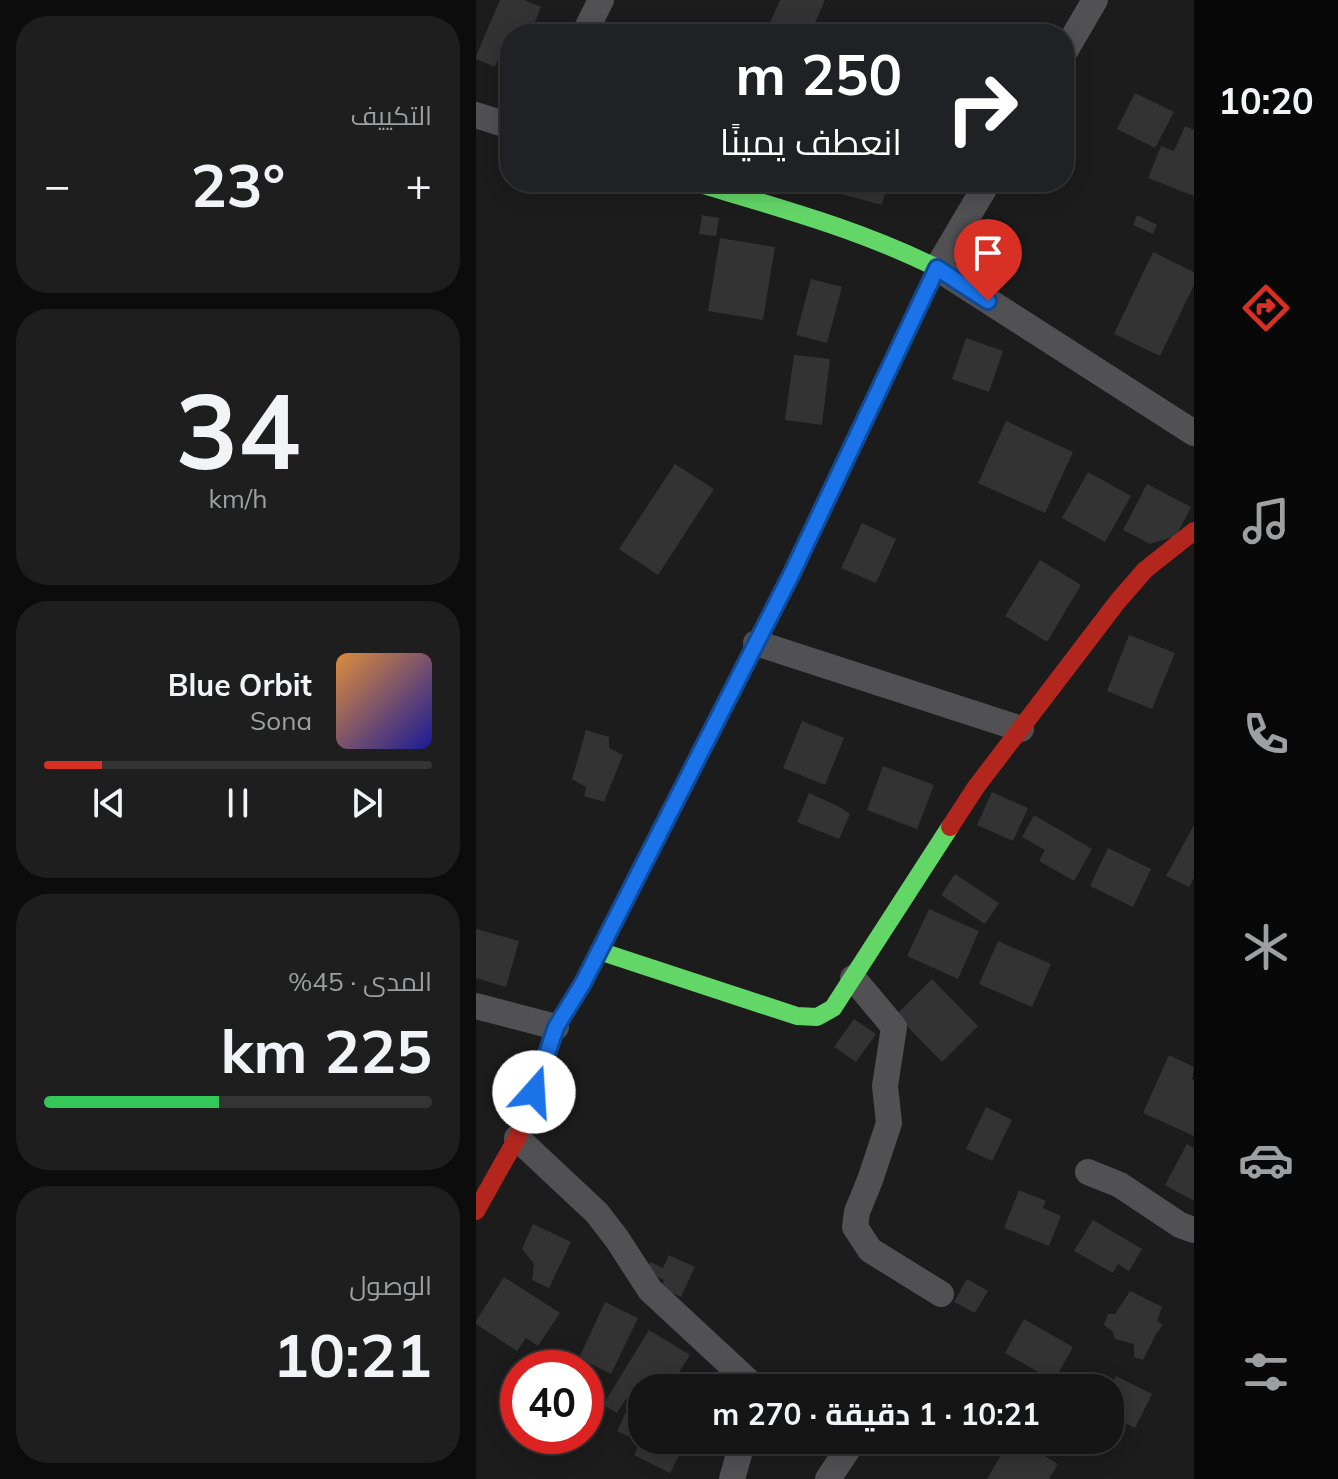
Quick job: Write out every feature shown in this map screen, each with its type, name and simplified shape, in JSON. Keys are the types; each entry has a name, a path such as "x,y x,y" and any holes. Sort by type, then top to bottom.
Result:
{"street":[{"path":"589,24 601,0"},
{"path":"1074,36 1095,0"},
{"path":"476,115 500,123"},
{"path":"726,192 855,231 905,250 1194,433"},
{"path":"476,1211 517,1138 556,1027 583,983 792,573 937,268 982,192"},
{"path":"599,951 797,1016 817,1017 833,1008 976,787 1118,601 1145,570 1194,531"},
{"path":"756,643 1021,729"},
{"path":"853,978 894,1027 885,1086 889,1123 857,1212 855,1227 870,1250 941,1294"},
{"path":"476,1006 556,1027"},
{"path":"517,1138 597,1213 650,1290 740,1374"},
{"path":"1088,1172 1120,1185 1180,1225 1194,1230"},
{"path":"732,1479 739,1454"},
{"path":"828,1479 845,1454"}],"building":[{"path":"500,0 524,0 541,7 534,24 500,24 500,55 495,67 476,59"},
{"path":"780,0 825,0 814,24 769,24"},
{"path":"1135,93 1174,112 1155,148 1117,129"},
{"path":"1185,126 1194,130 1194,196 1148,178 1161,146 1174,151"},
{"path":"842,192 885,192 882,205"},
{"path":"702,215 719,218 716,236 699,234"},
{"path":"1137,215 1157,225 1153,234 1133,225"},
{"path":"720,238 775,247 763,320 708,311"},
{"path":"1153,252 1194,272 1194,285 1160,356 1114,334"},
{"path":"811,279 842,287 827,343 796,335"},
{"path":"966,338 1003,351 989,392 952,379"},
{"path":"794,355 830,359 822,425 785,420"},
{"path":"1006,421 1073,452 1045,513 978,483"},
{"path":"675,464 714,489 658,575 619,549"},
{"path":"1088,472 1131,496 1105,542 1062,518"},
{"path":"1147,484 1191,507 1176,536 1150,544 1123,530"},
{"path":"862,523 896,539 876,583 841,568"},
{"path":"1040,560 1081,585 1047,642 1005,616"},
{"path":"1129,635 1175,653 1152,709 1107,691"},
{"path":"802,721 844,738 825,785 783,768"},
{"path":"586,730 609,737 609,748 623,755 604,802 584,796 586,787 572,779"},
{"path":"883,766 934,785 917,829 867,810"},
{"path":"992,792 1028,808 1013,841 977,825"},
{"path":"809,793 850,814 839,839 797,822"},
{"path":"1034,815 1092,849 1074,881 1039,861 1045,850 1022,837"},
{"path":"1194,825 1194,878 1189,887 1166,876"},
{"path":"1108,848 1151,869 1133,907 1090,886"},
{"path":"955,874 999,903 985,924 941,895"},
{"path":"929,909 979,931 958,979 907,956"},
{"path":"476,929 519,941 506,987 476,978"},
{"path":"998,941 1051,964 1032,1007 979,984"},
{"path":"932,979 978,1026 942,1062 896,1015"},
{"path":"854,1019 876,1034 856,1062 834,1047"},
{"path":"1169,1055 1194,1067 1194,1136 1143,1113"},
{"path":"986,1107 1012,1120 992,1161 966,1149"},
{"path":"1187,1144 1194,1148 1194,1201 1165,1185"},
{"path":"1019,1190 1046,1201 1043,1208 1061,1216 1049,1246 1004,1228"},
{"path":"1093,1220 1142,1249 1129,1271 1118,1264 1113,1273 1074,1251"},
{"path":"533,1224 571,1242 549,1288 532,1280 534,1264 522,1249"},
{"path":"669,1255 695,1267 681,1297 661,1288 664,1280 646,1271 650,1262 663,1268"},
{"path":"504,1277 560,1313 538,1346 526,1338 518,1350 476,1324"},
{"path":"967,1279 988,1291 975,1313 954,1302"},
{"path":"1130,1291 1162,1307 1157,1321 1163,1325 1143,1360 1134,1357 1134,1344 1115,1339 1113,1332 1104,1325 1108,1314 1115,1314"},
{"path":"605,1302 638,1318 611,1374 604,1370 604,1350 583,1350"},
{"path":"1024,1319 1073,1347 1058,1374 1042,1374 1005,1353"},
{"path":"649,1330 690,1355 678,1374 628,1374 628,1396 617,1413 604,1403"},
{"path":"1124,1380 1152,1394 1135,1428 1124,1422"},
{"path":"628,1407 628,1436 617,1431"},
{"path":"634,1454 680,1454 670,1473"},
{"path":"1002,1454 1041,1454 1058,1464 1049,1479 987,1479"}],"traffic: fast":[{"path":"726,192 847,230 937,268 857,437"},
{"path":"599,951 797,1016 817,1017 833,1008 950,827"}],"traffic: slow":[{"path":"628,895 792,573 857,437"}],"traffic: jam":[{"path":"950,827 976,787 1118,601 1145,570 1194,531"},
{"path":"476,1211 517,1138 556,1027 583,983 628,895"}],"route":[{"path":"534,1092 556,1027 583,983 792,573 937,268 988,301"}]}
